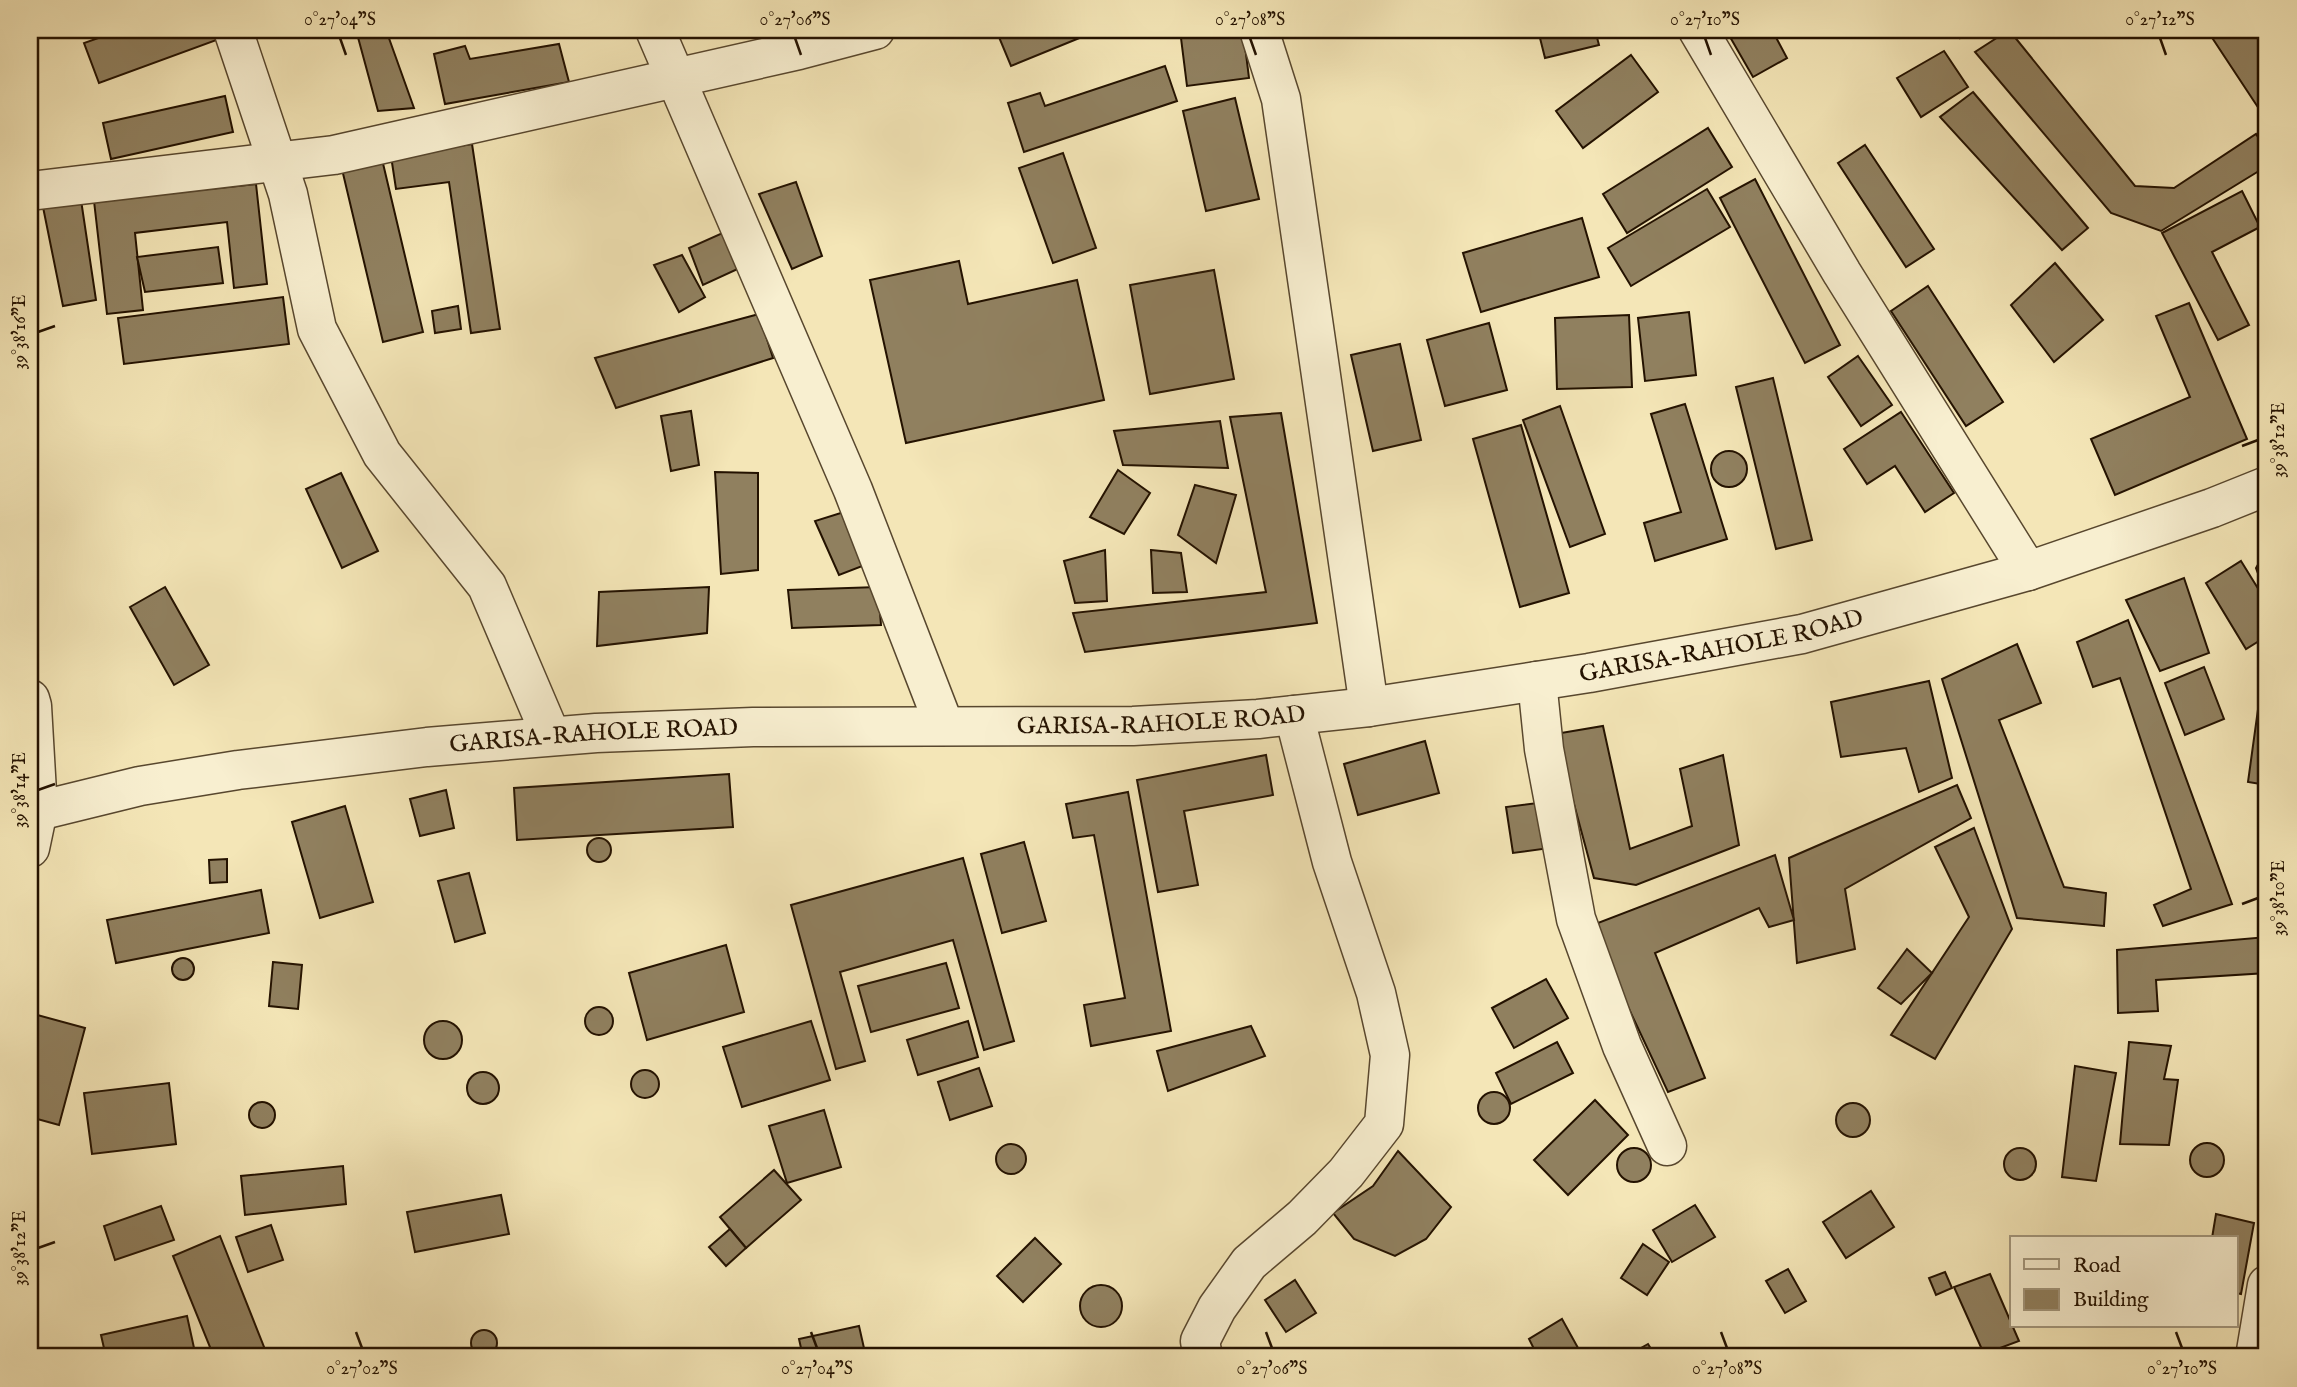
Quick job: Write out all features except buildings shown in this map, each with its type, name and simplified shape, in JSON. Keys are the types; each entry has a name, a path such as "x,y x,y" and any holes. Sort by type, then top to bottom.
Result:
{"street":[{"path":"233,30 288,194 317,329 382,454 487,586 551,736"},
{"path":"655,30 853,491 944,725"},
{"path":"30,191 334,155 799,50 875,30"},
{"path":"1259,30 1281,99 1369,707"},
{"path":"1698,30 1842,273 2028,571"},
{"name":"GARISA-RAHOLE ROAD","path":"34,811 140,786 239,770 427,747 551,736 753,727 1133,726 1369,707 1537,681 1802,634 2028,571 2211,508 2267,485"},
{"path":"1537,681 1544,750 1576,919 1622,1046 1667,1146"},
{"path":"30,699 33,706 34,811 30,848"},
{"path":"1203,1357 1200,1341 1217,1308 1249,1263 1302,1218 1346,1173 1384,1124 1390,1055 1379,1006 1332,862 1294,715"},
{"path":"2255,1357 2267,1285"}]}
